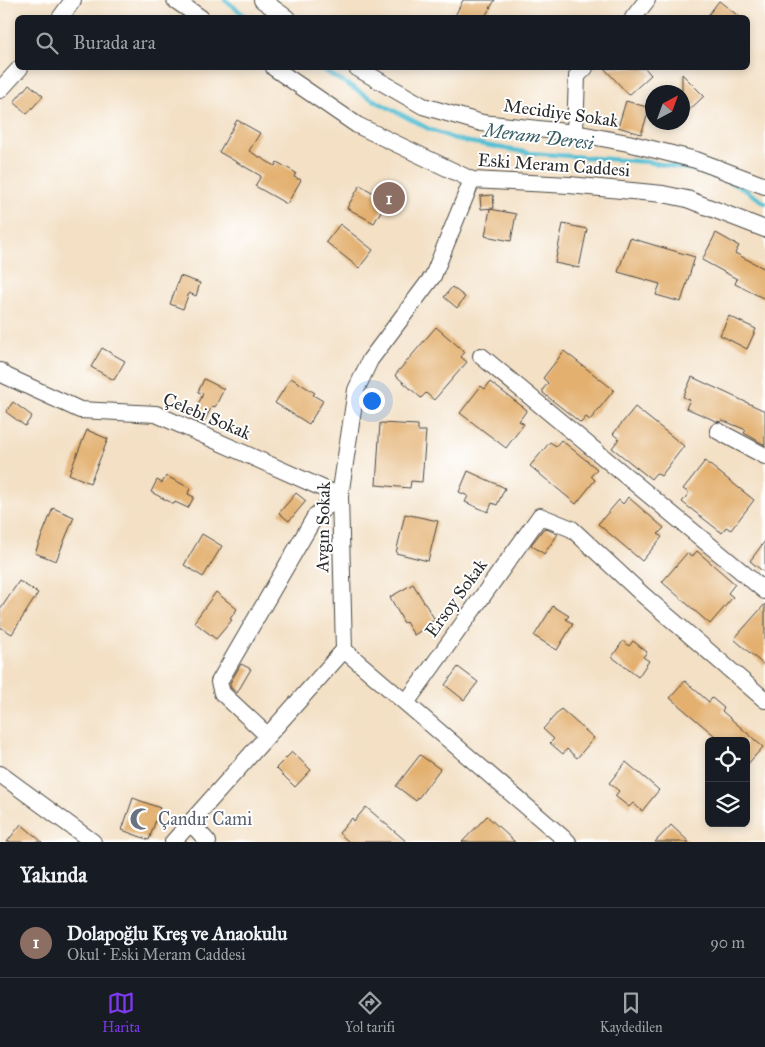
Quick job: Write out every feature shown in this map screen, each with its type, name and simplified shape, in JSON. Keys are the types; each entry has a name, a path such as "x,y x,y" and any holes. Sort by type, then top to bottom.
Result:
{"street":[{"path":"62,15 73,0"},
{"path":"175,0 197,15"},
{"path":"262,0 282,15"},
{"path":"635,15 647,0"},
{"path":"0,90 18,70"},
{"name":"Eski Meram Caddesi","path":"277,70 357,125 472,180 569,185 663,194 687,199 765,229"},
{"name":"Mecidiye Sokak","path":"360,70 423,106 482,123 575,133 628,143 696,160 765,186"},
{"path":"575,133 577,76 583,70"},
{"name":"Avgın Sokak","path":"344,650 340,496 356,390 370,360 433,276 472,180"},
{"path":"482,356 765,590"},
{"name":"Çelebi Sokak","path":"0,371 6,376 80,410 156,414 340,496"},
{"path":"718,431 765,456"},
{"path":"267,735 222,693 219,682 316,515 340,496"},
{"name":"Ersoy Sokak","path":"406,703 540,516 572,529 642,594 765,700"},
{"path":"173,842 344,650 568,842"},
{"path":"0,774 93,842"},
{"path":"190,823 208,842"}],"building":[{"path":"463,0 495,0 486,15 456,15"},
{"path":"719,1 737,15 708,15"},
{"path":"606,70 647,70 651,75 629,95"},
{"path":"682,74 704,96 690,109 690,85 682,85"},
{"path":"29,84 43,96 27,114 14,102"},
{"path":"626,101 645,107 645,122 641,134 618,127"},
{"path":"237,120 260,133 249,151 275,166 277,162 296,173 294,177 301,180 287,204 255,186 261,176 219,152"},
{"path":"360,185 387,201 374,223 347,208"},
{"path":"493,195 494,208 481,209 480,196"},
{"path":"490,209 516,214 511,241 485,236"},
{"path":"340,224 373,250 359,268 326,242"},
{"path":"563,224 587,229 579,268 555,263"},
{"path":"716,233 739,246 735,253 765,269 765,299 735,284 737,279 702,260"},
{"path":"630,238 695,257 681,302 656,295 660,284 618,272"},
{"path":"180,276 200,283 196,296 189,293 183,309 170,304"},
{"path":"452,287 465,297 457,308 444,297"},
{"path":"729,316 756,329 747,349 720,335"},
{"path":"436,327 465,352 461,357 467,362 434,400 426,393 421,398 395,375"},
{"path":"102,348 125,361 114,380 91,367"},
{"path":"564,351 614,390 590,420 586,417 581,423 543,393 543,389 548,383 543,378"},
{"path":"692,377 765,411 765,445 744,433 746,430 722,420 721,422 716,421 686,408 690,400 683,397"},
{"path":"291,378 315,393 313,395 323,401 309,424 275,403"},
{"path":"204,379 224,389 215,407 212,406 203,424 191,419 203,394 198,392"},
{"path":"490,382 527,410 519,421 524,424 506,448 460,413 481,386 485,389"},
{"path":"13,402 32,416 25,426 6,412"},
{"path":"635,407 684,446 661,476 656,473 651,479 612,448 619,439 613,434"},
{"path":"380,423 418,425 418,431 426,431 422,482 411,481 410,488 376,485"},
{"path":"87,430 108,439 90,483 69,474"},
{"path":"561,440 597,469 591,476 595,480 576,504 530,466 550,442 556,446"},
{"path":"705,461 754,500 731,530 726,527 722,533 682,502 689,493 683,489"},
{"path":"468,471 505,488 497,505 492,503 488,512 465,502 468,496 459,492"},
{"path":"166,476 190,488 188,494 194,497 188,508 175,502 174,504 151,492 157,480 162,483"},
{"path":"296,493 306,501 289,521 279,513"},
{"path":"628,497 664,528 658,534 662,537 642,561 598,524 619,500 623,504"},
{"path":"53,508 74,517 56,561 35,553"},
{"path":"405,514 438,521 428,561 396,553"},
{"path":"544,528 558,534 544,554 531,545"},
{"path":"202,534 222,546 203,577 184,565"},
{"path":"765,541 765,573 750,561"},
{"path":"697,551 735,584 728,593 733,597 710,624 662,582 687,553 692,557"},
{"path":"19,581 38,593 12,634 0,627 0,610"},
{"path":"413,584 435,620 414,635 406,622 404,623 390,597"},
{"path":"216,592 237,609 230,619 232,620 216,639 194,622"},
{"path":"765,604 765,666 734,639"},
{"path":"553,606 569,616 566,619 573,624 557,650 534,636"},
{"path":"623,641 629,646 633,641 647,652 643,657 649,661 638,677 612,657"},
{"path":"241,664 251,669 237,693 231,688 230,683"},
{"path":"458,667 478,682 464,700 445,685"},
{"path":"685,681 709,702 712,698 724,708 722,711 763,747 750,762 750,737 716,737 670,698"},
{"path":"561,709 594,738 577,758 567,749 563,754 550,743 554,739 543,729"},
{"path":"292,752 311,770 295,787 276,768"},
{"path":"420,755 440,769 416,801 396,786"},
{"path":"626,762 659,790 642,811 633,803 629,807 615,796 619,791 609,783"},
{"name":"Çandır Cami","path":"133,798 160,808 149,840 122,830"},
{"path":"366,807 407,842 349,842 339,833 352,818 354,821"},
{"path":"487,816 515,842 462,842"},
{"path":"21,824 42,842 7,842"},
{"path":"671,825 689,842 655,842"}],"waterway":[{"name":"Meram Deresi","path":"225,0 244,15"},
{"name":"Meram Deresi","path":"323,70 370,98 429,129 458,140 530,153 648,162 694,170 738,185 765,203"}],"place":[{"name":"Dolapoğlu Kreş ve Anaokulu","path":"389,198"},
{"name":"Çandır Cami","path":"141,819"}]}
